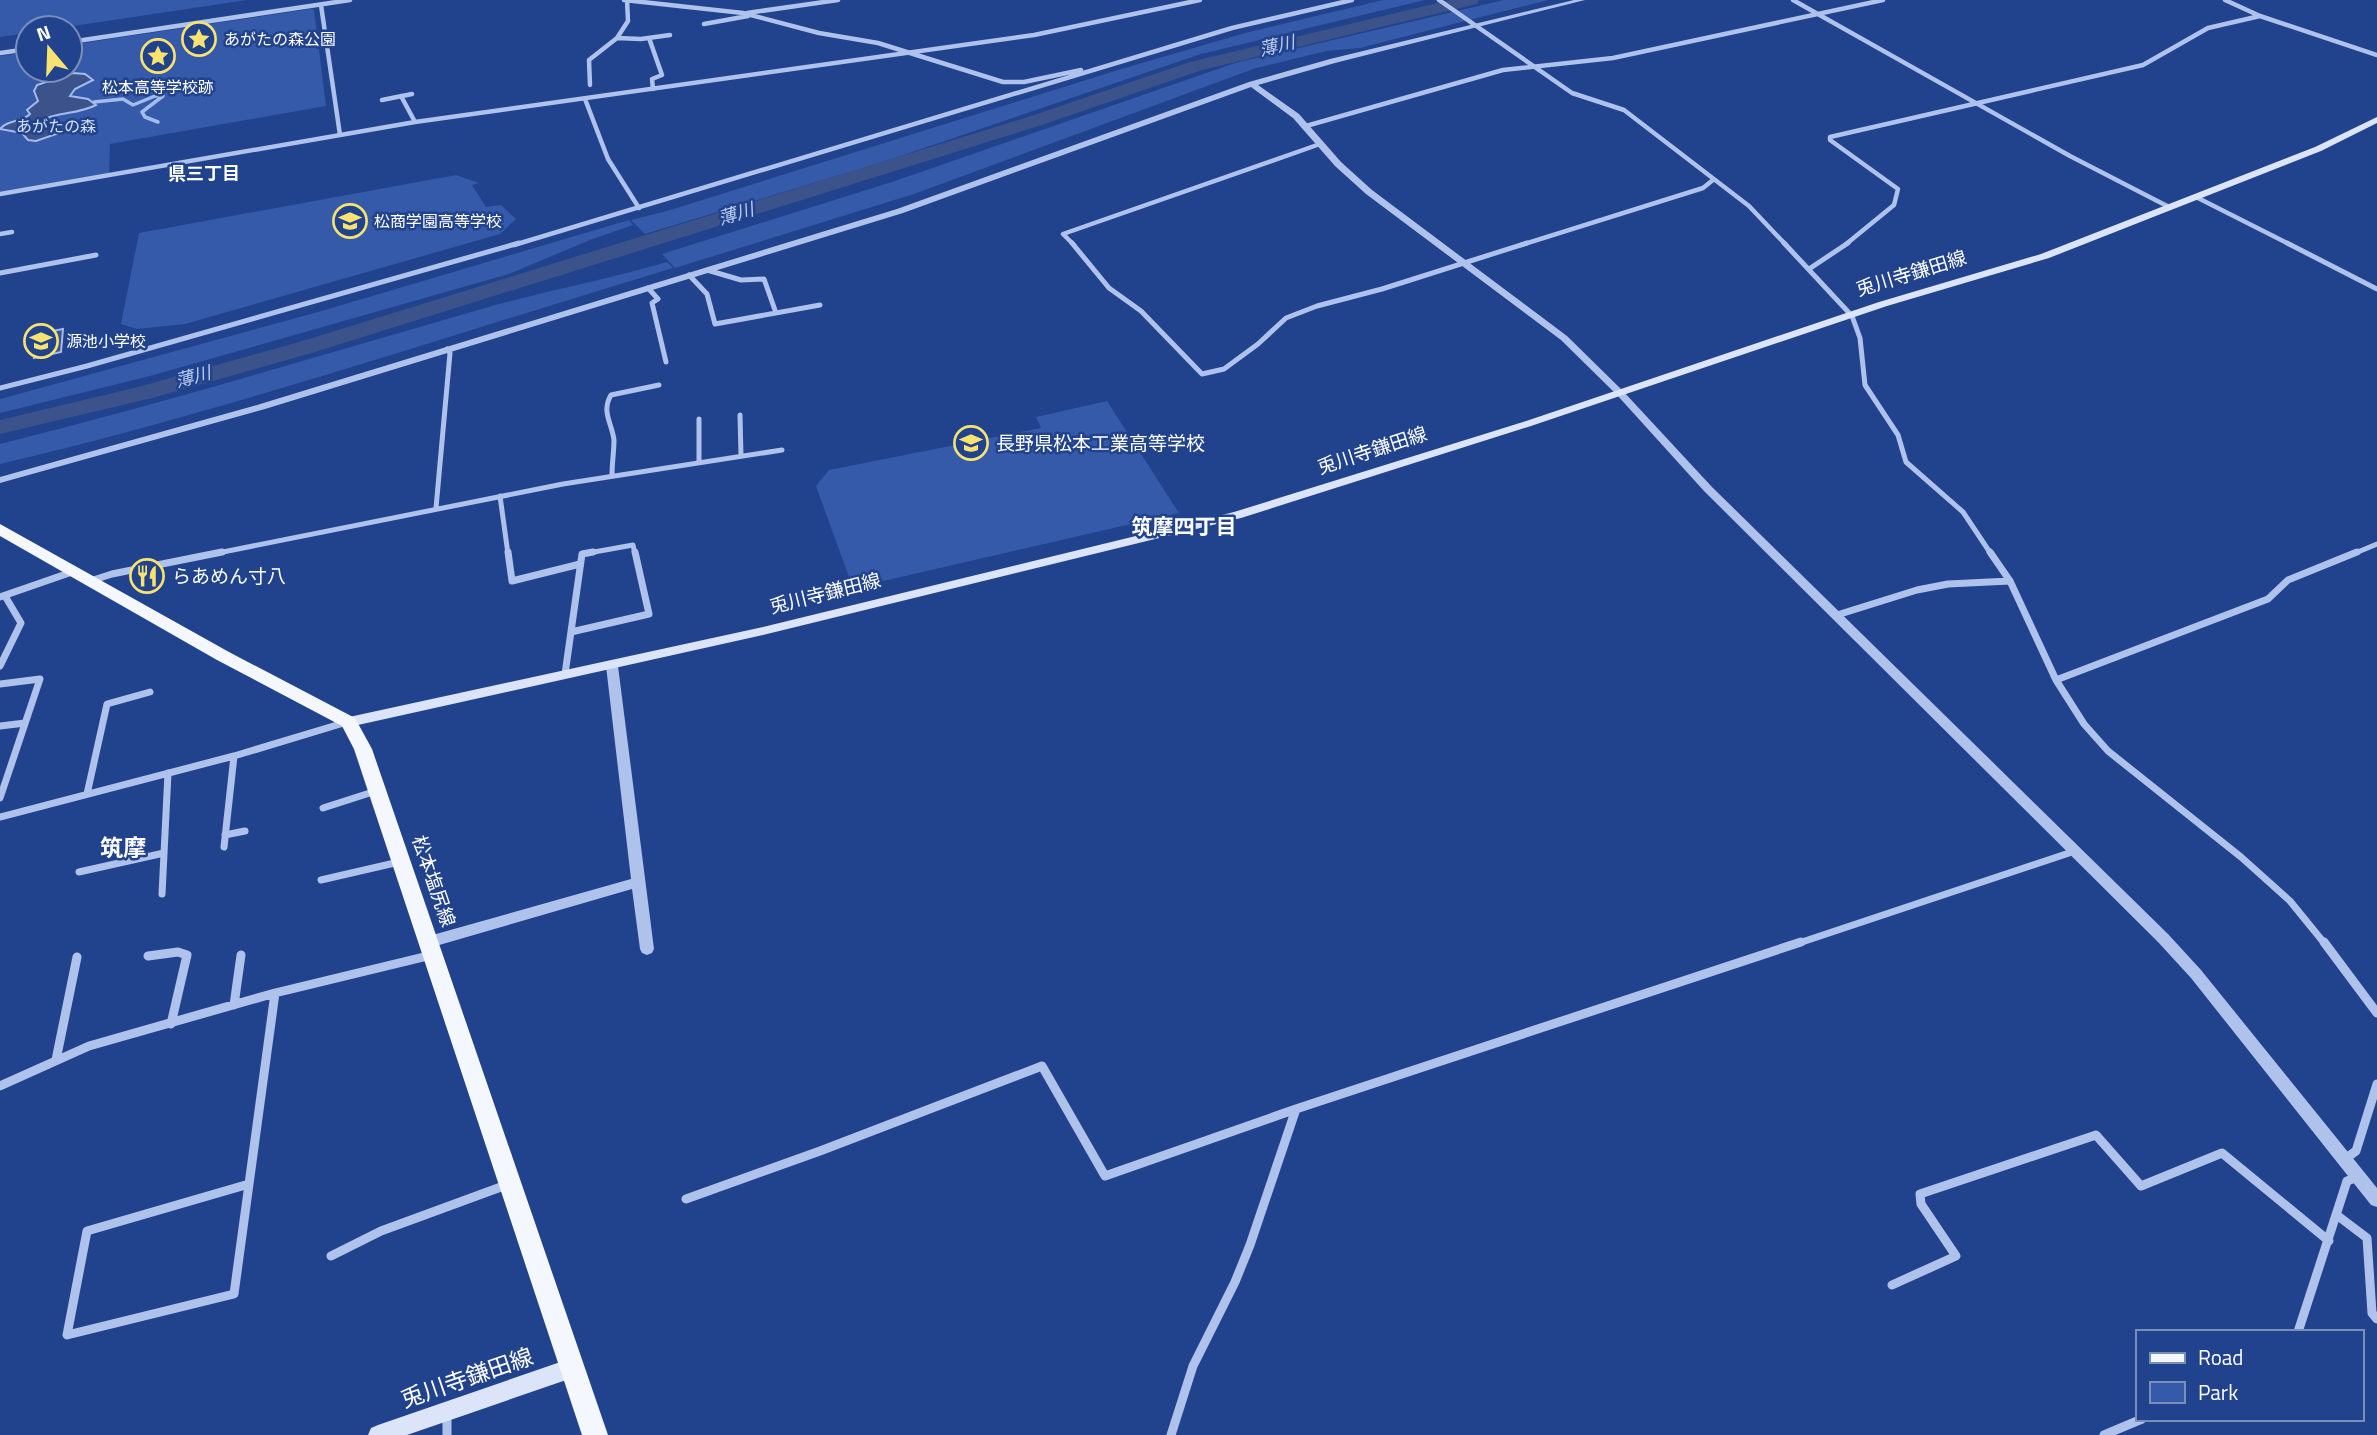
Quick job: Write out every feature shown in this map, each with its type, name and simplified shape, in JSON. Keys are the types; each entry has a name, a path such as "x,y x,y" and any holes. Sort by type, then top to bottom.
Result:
{"main road":[{"name":"兎川寺鎌田線","path":"349,722 612,666 1237,515 2045,256 2318,149 2377,120"},
{"path":"0,529 89,582 349,722"},
{"name":"松本塩尻線","path":"349,722 363,749 595,1435"},
{"name":"兎川寺鎌田線","path":"378,1435 572,1368"}],"street":[{"path":"290,0 291,9"},
{"path":"84,40 350,0"},
{"path":"590,85 589,60 617,38 628,21 625,0 743,13 838,0"},
{"path":"0,194 415,122 1034,34 1199,0"},
{"path":"0,388 114,359 639,208 1232,28 1352,0"},
{"path":"1438,0 1572,93 1624,110 1749,206 1809,269 1852,316 1860,338 1865,385 1898,436 1906,462 1963,512 2010,581 2056,680 2084,724 2108,751 2241,857 2290,901 2346,969 2377,1013"},
{"path":"0,480 261,407 900,211 1252,84 1475,24 1582,0"},
{"path":"1793,0 2070,156 2169,207"},
{"path":"1306,126 1468,78 1534,66 1613,58 1883,0"},
{"path":"2225,0 2260,16 2377,55"},
{"path":"321,5 340,135"},
{"path":"743,13 912,53 1012,83 1079,69 1090,71"},
{"path":"704,24 751,16"},
{"path":"1809,269 1853,240 1894,205 1898,189 1830,140 1830,136 2143,65 2208,29 2260,16"},
{"path":"617,38 670,35"},
{"path":"649,38 662,75 652,79 653,89"},
{"path":"1252,84 1285,107 1306,126 1320,144 1369,192 1564,338 1620,393 1707,489 2075,850 2196,974 2377,1200"},
{"path":"382,100 412,94"},
{"path":"401,96 415,122"},
{"path":"585,99 608,159 639,208"},
{"path":"1320,144 1063,234 1091,263 1109,288 1142,311 1202,374 1223,369 1258,344 1286,318 1317,306 1382,289 1703,188 1713,180"},
{"path":"2196,197 2377,289"},
{"path":"0,234 12,232"},
{"path":"0,273 96,256"},
{"path":"707,270 741,280 764,279 776,313"},
{"path":"690,275 707,294 715,324 820,305"},
{"path":"648,288 658,299 652,303 666,362"},
{"path":"436,508 450,353 447,349"},
{"path":"612,475 612,430 607,423 606,402 611,395 659,385"},
{"path":"740,415 741,456"},
{"path":"699,419 699,462"},
{"path":"89,582 100,576 436,508 612,475 782,450"},
{"path":"500,496 513,581 580,564"},
{"path":"2056,680 2268,599 2288,580 2377,544"},
{"path":"565,674 582,554 632,545 649,614 571,632"},
{"path":"0,666 21,623 3,596 72,572"},
{"path":"1837,615 1917,590 1948,584 2010,581"},
{"path":"612,666 647,948"},
{"path":"0,684 40,679 0,798"},
{"path":"87,794 107,704 150,692"},
{"path":"0,817 234,756 349,722"},
{"path":"0,726 25,723"},
{"path":"224,847 234,756"},
{"path":"162,894 168,773"},
{"path":"323,808 377,790"},
{"path":"225,835 245,831"},
{"path":"686,1199 782,1168 926,1109 1042,1066 1105,1175 2075,850"},
{"path":"79,872 164,853"},
{"path":"100,867 101,855"},
{"path":"321,880 401,862"},
{"path":"0,1086 89,1046 431,948 638,882"},
{"path":"148,956 178,953 187,955 171,1024"},
{"path":"234,1005 241,955"},
{"path":"56,1060 77,957"},
{"path":"250,1184 87,1231 67,1335 234,1294 250,1184 275,993"},
{"path":"2344,1159 2356,1151 2377,1084"},
{"path":"1171,1435 1193,1366 1235,1282 1250,1245 1296,1109"},
{"path":"1892,1285 1956,1256 1921,1204 1920,1194 2096,1135 2141,1185 2222,1153 2329,1241"},
{"path":"2299,1330 2338,1216 2347,1181 2359,1177"},
{"path":"331,1256 381,1231 511,1184"},
{"path":"2338,1216 2367,1238 2372,1313 2377,1319"},
{"path":"447,1411 447,1435"},
{"path":"2104,1435 2137,1421"}],"green space":[{"path":"0,0 247,0 84,24 84,14 14,14 14,35 0,37"},
{"path":"1383,0 1425,0 1201,54 883,162 645,234 631,220 1118,70 1245,33"},
{"path":"1504,0 1548,0 1360,48 1327,51 1256,68 914,194 675,268 662,254 895,181 1235,63"},
{"name":"あがたの森","path":"311,9 314,10 326,106 110,144 109,173 0,192 0,56 14,54 14,84 84,84 84,43"},
{"path":"456,175 479,183 472,185 486,207 501,205 516,219 500,234 185,324 137,329 121,324 139,233"},
{"path":"629,220 633,225 509,274 150,376 0,413 0,399 318,312"},
{"path":"667,262 673,268 338,371 170,420 0,464 0,444 185,395 492,306"},
{"path":"1107,401 1179,513 853,588 816,486 829,470 1041,428 1036,417"}],"shaded area":[{"path":"85,74 93,80 75,89 70,96 88,99 96,105 42,120 62,126 65,131 36,141 28,140 22,133 0,129 30,114 27,110 38,101 34,91 37,85 84,84"},
{"path":"63,329 61,352 34,358 37,334"}],"waterway":[{"name":"薄川","path":"0,427 144,393 307,347 1035,121 1196,66 1471,0"},
{"path":"94,102 123,99 133,105 155,96 163,96 142,112 145,117 158,122"}],"place":[{"name":"あがたの森公園","path":"199,39"},
{"name":"松本高等学校跡","path":"158,56"},
{"name":"松商学園高等学校","path":"350,221"},
{"name":"源池小学校","path":"41,341"},
{"name":"長野県松本工業高等学校","path":"971,443"},
{"name":"らあめん寸八","path":"147,576"}],"district":[{"name":"県三丁目","path":"204,174"},
{"name":"筑摩四丁目","path":"1184,527"},
{"name":"筑摩","path":"123,848"}]}
